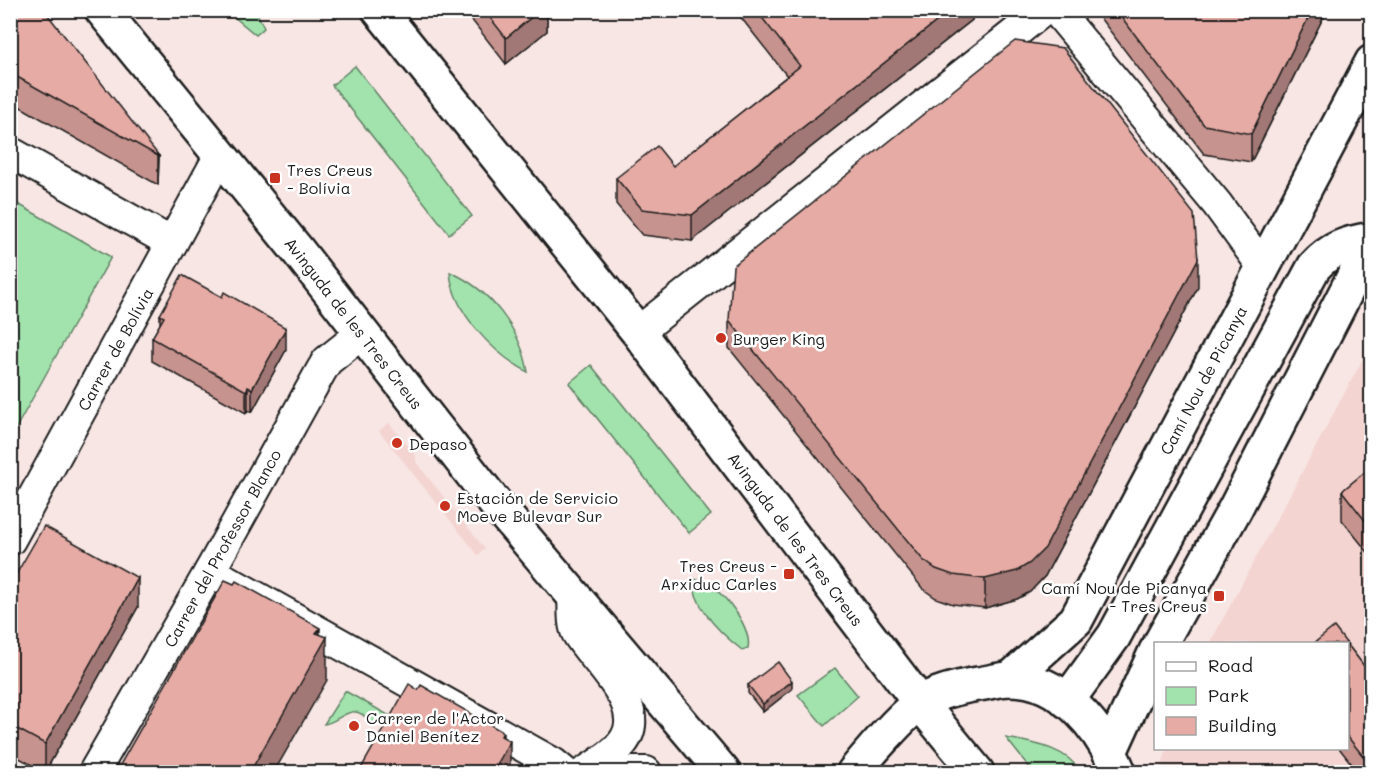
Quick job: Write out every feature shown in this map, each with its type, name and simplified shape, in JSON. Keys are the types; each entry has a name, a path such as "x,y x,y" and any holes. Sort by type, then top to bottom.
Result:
{"main road":[{"name":"Avinguda de les Tres Creus","path":"102,10 573,596 723,772"},
{"name":"Avinguda de les Tres Creus","path":"379,10 638,332 920,702 977,772"},
{"name":"Camí Nou de Picanya","path":"1010,679 1076,620 1371,62"},
{"path":"1161,642 1235,509 1371,240"},
{"path":"1067,700 1119,628 1314,267 1327,253 1348,243 1371,240"},
{"path":"1115,762 1154,654"},
{"path":"854,772 920,702 962,687 1010,679 1037,683 1067,700 1092,724 1115,762"}],"street":[{"path":"638,332 1044,10"},
{"path":"1056,10 1217,204 1263,267"},
{"path":"10,152 172,243"},
{"name":"Carrer de Bolívia","path":"10,540 219,157"},
{"name":"Carrer del Professor Blanco","path":"94,772 210,571 321,370 327,361 361,334"},
{"path":"210,571 564,772"},
{"path":"573,596 576,631 624,695 629,712 628,729 620,746 585,772"},
{"path":"630,772 646,772"}],"shaded area":[{"path":"1371,344 1371,772 1160,772 1167,750 1349,750 1349,642 1211,642"},
{"name":"Estación de Servicio Moeve Bulevar Sur","path":"389,423 416,456 416,462 485,549 478,555 379,431"}],"green space":[{"path":"227,11 256,11 264,28 256,35"},
{"path":"355,66 472,216 449,234 332,85"},
{"path":"10,200 111,257 11,437"},
{"path":"450,272 465,279 478,289 501,313 511,326 518,341 528,372 502,355 477,331 459,302"},
{"path":"591,365 711,515 689,533 569,383"},
{"path":"693,579 712,587 731,605 745,628 748,648 742,650 710,619 698,600"},
{"path":"835,668 858,696 824,726 798,695"},
{"path":"345,691 390,716 386,723 371,723 358,712 352,712 324,724"},
{"path":"1006,738 1037,744 1057,752 1066,757 1080,772 1033,772"}],"building":[{"path":"10,10 44,10 159,156 10,73"},
{"path":"484,10 540,10 506,38"},
{"path":"756,10 951,10 692,215 642,209 616,178 657,146 673,166 800,66"},
{"path":"1116,10 1312,10 1251,134 1204,125"},
{"path":"1015,41 1063,48 1194,214 1198,259 1045,548 1030,563 1017,571 985,579 953,575 936,569 923,560 729,320 733,266"},
{"path":"182,275 222,297 224,292 286,328 252,389 248,387 246,391 152,338 164,317 160,315"},
{"path":"1371,467 1371,528 1342,491"},
{"path":"44,526 138,578 45,744 10,725 10,585"},
{"path":"225,580 234,584 236,581 320,628 316,633 327,637 250,772 116,772"},
{"path":"1334,627 1345,642 1315,642"},
{"path":"1349,647 1371,675 1371,766 1349,738"},
{"path":"778,662 792,681 763,704 748,685"},
{"path":"409,684 418,690 421,685 503,732 501,736 510,741 493,772 359,772"}],"place":[{"name":"Tres Creus - Bolívia","path":"275,178"},
{"name":"Burger King","path":"721,338"},
{"name":"Depaso","path":"397,443"},
{"name":"Estación de Servicio Moeve Bulevar Sur","path":"445,506"},
{"name":"Tres Creus - Arxiduc Carles","path":"789,574"},
{"name":"Camí Nou de Picanya - Tres Creus","path":"1219,596"},
{"name":"Carrer de l'Actor Daniel Benítez","path":"354,726"}]}
